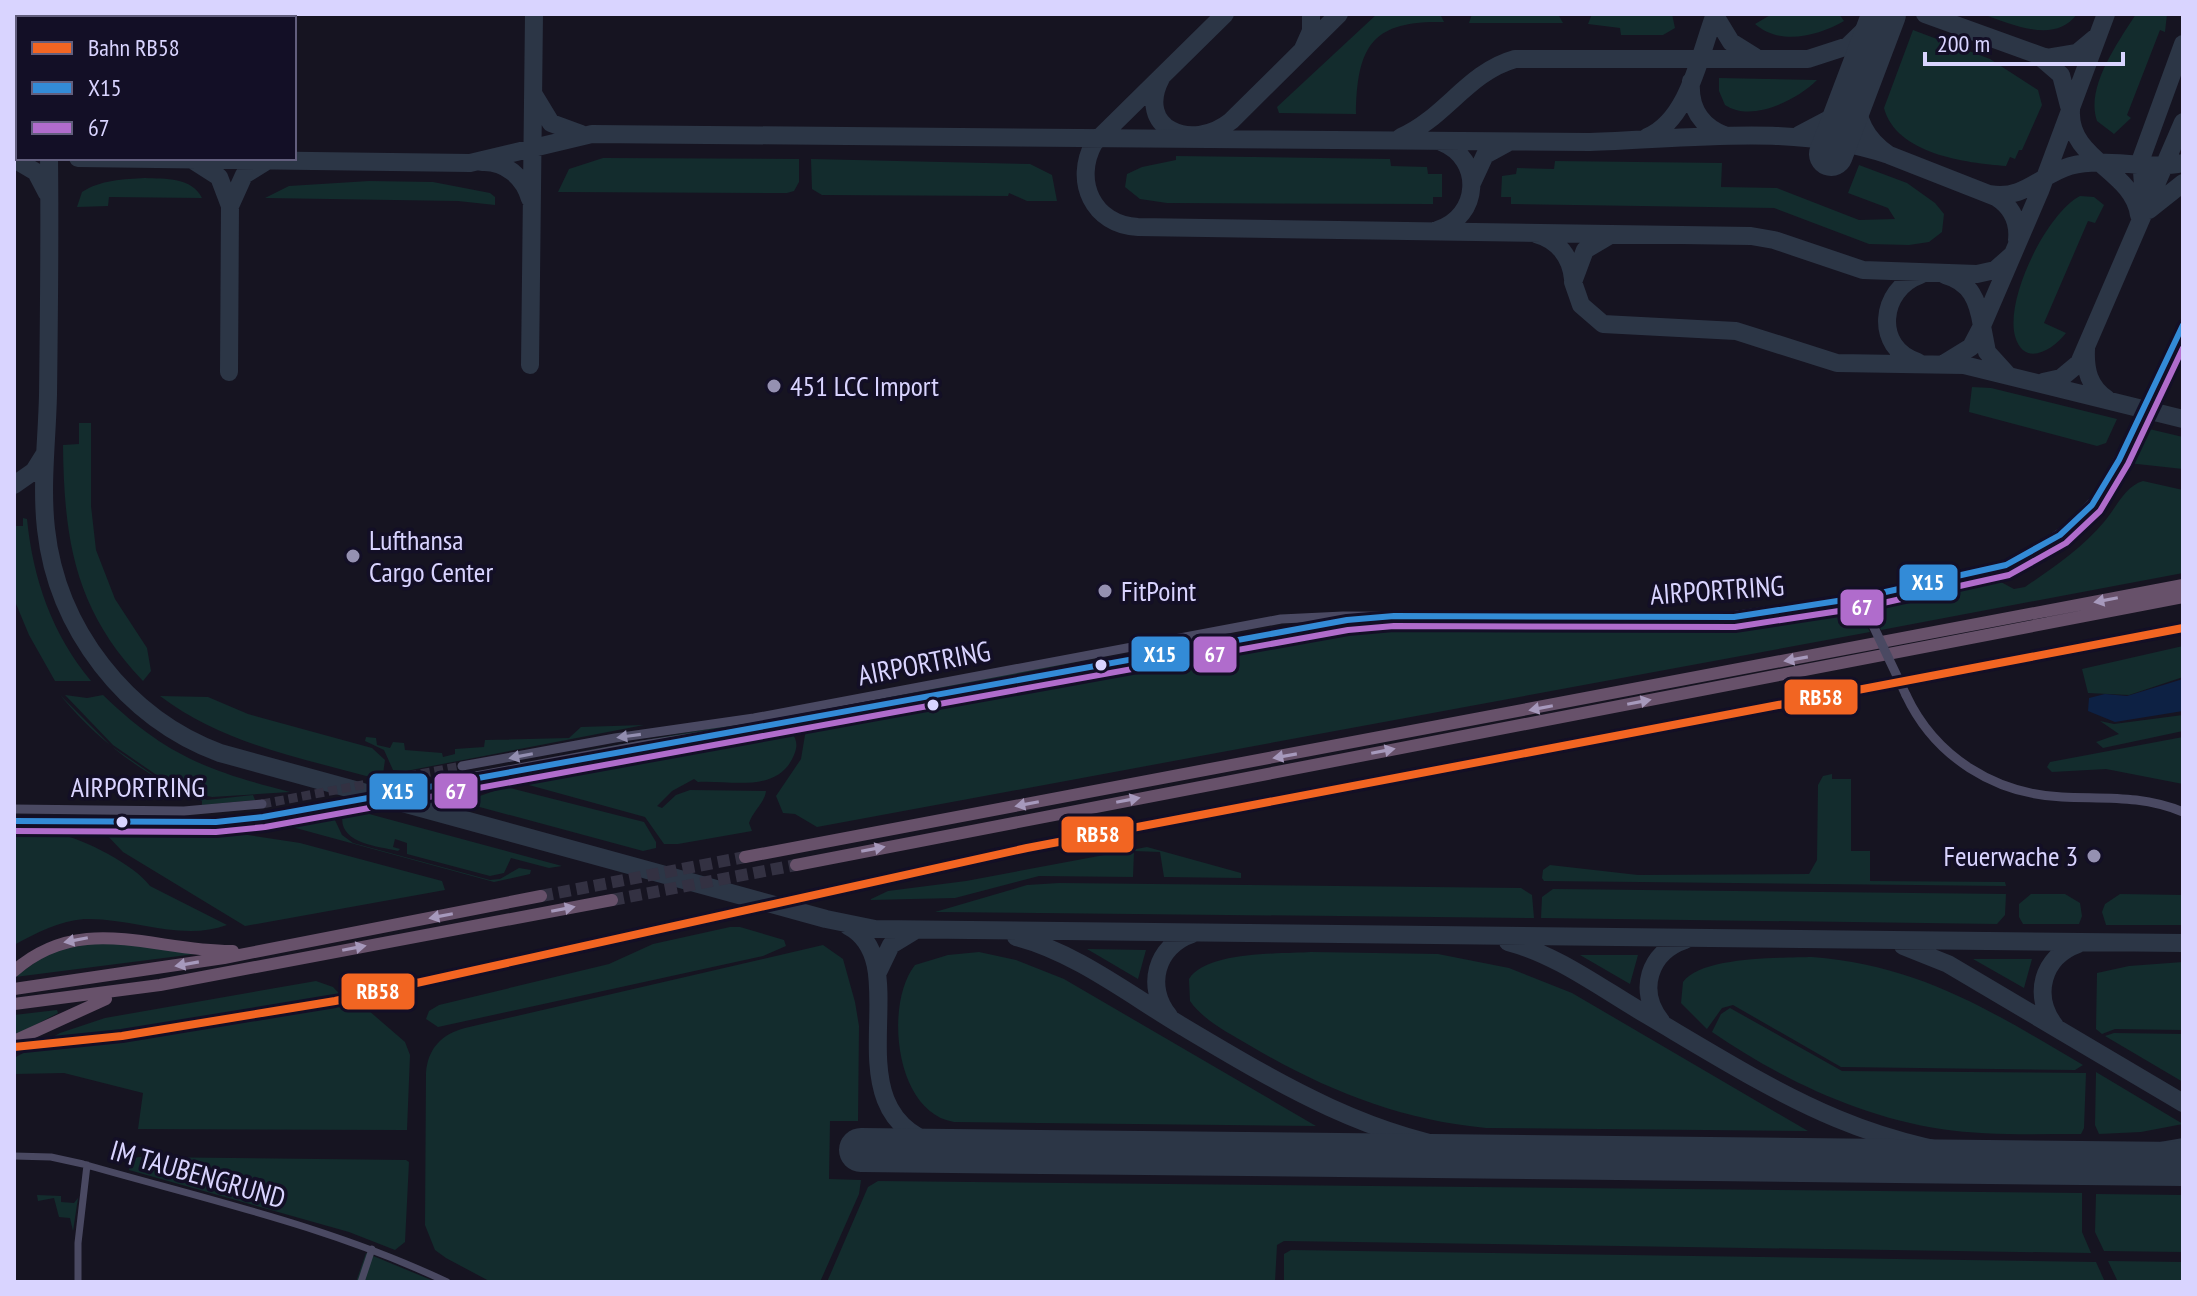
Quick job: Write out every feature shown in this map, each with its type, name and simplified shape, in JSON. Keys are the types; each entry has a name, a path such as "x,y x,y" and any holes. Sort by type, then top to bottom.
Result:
{"highway":[{"path":"745,857 2183,585"},
{"path":"796,865 2183,597"},
{"path":"14,989 264,951 541,896"},
{"path":"14,1004 160,985 612,900"},
{"path":"14,971 58,944 89,937 208,950 264,951"},
{"path":"14,1041 97,1001 160,985"}],"street":[{"path":"2158,378 2183,325"},
{"name":"AIRPORTRING","path":"462,766 615,738 754,718 1260,622 1306,617 1394,616 1717,618 1863,597 1997,568 2041,548 2092,505 2126,445"},
{"path":"1863,597 1869,617 1906,695 1930,733 1949,754 1993,782 2034,794 2123,797 2183,812"},
{"name":"AIRPORTRING","path":"465,778 642,745 797,722 1309,625 1394,616"},
{"name":"AIRPORTRING","path":"14,809 184,811 262,804"},
{"name":"AIRPORTRING","path":"14,821 190,822 263,817"},
{"name":"IM TAUBENGRUND","path":"14,1156 51,1157 87,1165 370,1248 447,1282"},
{"path":"78,1282 78,1243 87,1165"},
{"path":"361,1282 370,1248"}],"green space":[{"path":"1377,14 1440,14 1444,22 1400,26 1385,32 1373,42 1360,71 1356,114 1279,113 1277,107"},
{"path":"1472,14 1558,14 1563,23 1469,23"},
{"path":"1592,14 1672,14 1675,28 1663,35 1621,35 1620,28 1588,24"},
{"path":"1772,14 1839,14 1844,21 1823,31 1787,37 1765,31 1755,24"},
{"path":"1983,14 2077,14 2068,23 2046,30 2020,27"},
{"path":"2136,14 2167,14 2165,32 2160,30 2127,115 2131,118 2114,134 2097,121 2096,94 2113,51"},
{"path":"1913,30 1990,59 2038,90 2042,105 2022,150 2015,159 2010,157 2006,166 1934,153 1902,136 1891,124 1884,108"},
{"path":"1719,78 1817,80 1798,95 1774,107 1748,112 1725,105 1719,91"},
{"path":"1176,156 1390,159 1391,166 1427,167 1428,174 1442,174 1442,197 1433,197 1433,204 1167,203 1140,199 1125,187 1127,174 1142,167 1176,160"},
{"path":"603,158 799,159 799,182 794,191 787,193 558,192 569,169"},
{"path":"811,159 1030,164 1052,175 1057,201 1027,201 1009,193 1008,196 822,195 812,189"},
{"path":"1555,161 1722,163 1721,187 1777,188 1859,220 1895,219 1888,208 1848,193 1859,165 1907,183 1935,203 1944,214 1942,232 1929,242 1869,244 1774,208 1511,204 1511,197 1501,197 1502,176 1516,174 1517,168 1554,169"},
{"path":"145,178 185,183 198,191 202,198 109,197 108,206 77,207 82,192 96,185"},
{"path":"369,181 433,182 490,193 495,197 495,205 458,201 265,198 289,186"},
{"path":"2080,196 2094,197 2104,205 2095,223 2088,221 2044,323 2066,333 2047,350 2032,354 2019,346 2015,336 2016,300 2022,279 2042,238 2067,205"},
{"path":"1972,387 1991,388 2117,419 2106,443 2097,446 1969,412"},
{"path":"79,423 91,423 91,506 96,550 115,599 147,648 151,671 143,681 102,628 78,572 66,512 63,445 79,444"},
{"path":"2145,428 2183,437 2183,469 2128,463"},
{"path":"2143,481 2183,490 2183,573 1881,630 1874,616 1877,606 1997,580 2014,589 2025,587 2086,540 2126,492"},
{"path":"23,518 27,519 34,563 55,625 91,681 55,681 29,635 14,599 14,526 23,526"},
{"path":"1849,611 1862,617 1870,632 817,827 795,814 783,813 776,796 801,759 806,729 1343,628 1690,629"},
{"path":"2183,646 2183,677 2129,695 2088,693 2082,669"},
{"path":"1134,650 875,704 874,700"},
{"path":"60,695 110,745 75,712"},
{"path":"65,695 87,698 103,695 147,733 189,758 211,768 290,792 212,797 197,794 158,776 113,745"},
{"path":"160,696 208,697 248,714 372,748 385,760 383,774 370,777 261,747 209,726"},
{"path":"839,706 836,710 565,754"},
{"path":"2183,715 2183,731 2103,748 2096,742 2119,734 2100,721 2114,724"},
{"path":"644,725 406,771 393,770 384,750 365,741 366,737 376,738 377,745 390,748 393,742 404,743 405,750 442,753 443,757 455,754 455,749 484,747 485,740 569,738 581,727"},
{"path":"791,732 795,737 795,752 787,767 777,775 752,782 698,782 694,779 672,791 657,806 662,808 676,795 690,790 766,791 749,823 752,831 678,844 664,844 645,817 507,779 609,758"},
{"path":"2183,737 2183,784 2106,769 2052,772 2047,767 2050,762"},
{"path":"1832,774 1832,779 1851,779 1851,851 1870,851 1870,881 2005,882 2006,886 1544,881 1542,878 1543,870 1550,865 1638,875 1809,874 1817,860 1818,785 1823,776"},
{"path":"168,784 207,800 253,795 255,800 202,805 202,801"},
{"path":"506,787 644,822 656,842 656,848 643,851 439,796 451,793 471,799"},
{"path":"358,811 562,866 549,868 511,858 504,873 490,876 407,854 407,843 395,839 393,847 400,849 398,851 369,845 352,837 342,823 343,813"},
{"path":"325,816 334,818 342,835 353,843 490,880 500,879 519,868 531,870 530,874 494,882 281,824"},
{"path":"215,830 300,843 442,881 445,890 245,926 123,852 104,832"},
{"path":"14,831 58,834 95,847 133,870 150,886 227,925 192,931 84,919 57,925 14,945"},
{"path":"1147,847 1241,873 1241,878 1164,877 1160,852 1134,851 1133,877 1039,876 955,898 869,900 888,891 966,881"},
{"path":"1027,885 1521,888 1532,895 1534,918 935,912"},
{"path":"1553,889 2006,894 2005,915 1997,924 1541,918 1542,897"},
{"path":"2031,894 2065,894 2080,903 2082,916 2079,924 2023,924 2019,917 2019,904"},
{"path":"2120,894 2183,895 2183,925 2106,925 2102,912 2105,904"},
{"path":"730,927 784,940 786,946 763,956 438,1027 426,1019 429,1011 439,1005 609,964 653,944"},
{"path":"107,941 195,954 15,977 51,951"},
{"path":"823,945 843,959 859,1026 858,1121 830,1121 829,1179 861,1180 859,1194 820,1282 491,1282 435,1250 425,1225 426,1073 433,1049 443,1038 465,1028"},
{"path":"1087,949 1146,950 1138,979"},
{"path":"979,952 1016,960 1064,979 1316,1126 954,1122 934,1114 919,1099 908,1079 901,1055 898,1029 905,983 915,965 948,955"},
{"path":"1263,954 1438,954 1509,968 1572,993 1808,1131 1486,1128 1423,1118 1363,1100 1277,1061 1217,1026 1190,1001 1189,979 1211,963"},
{"path":"1580,955 1638,955 1630,984"},
{"path":"1812,957 1887,970 1954,994 2083,1065 2075,1070 1841,1067 1733,1005 1722,1008 1707,1029 1681,1003 1683,982 1707,967 1763,958"},
{"path":"1973,959 2032,959 2024,988"},
{"path":"2183,962 2183,1030 2115,1029 2102,1034 2096,1029 2097,973 2129,966"},
{"path":"316,981 333,987 350,1005 368,1010 405,1042 410,1055 407,1130 138,1129 143,1093 64,1073 14,1074 14,1058 60,1033 105,1018"},
{"path":"1730,1008 1842,1071 2086,1073 2084,1128 2081,1134 1958,1131 1910,1123 1850,1105 1793,1080 1712,1032 1721,1014"},
{"path":"57,1010 58,1013 14,1036 14,1015"},
{"path":"2114,1033 2183,1034 2183,1082 2105,1036"},
{"path":"2096,1072 2183,1124 2141,1132 2099,1134 2095,1125"},
{"path":"131,1159 406,1160 409,1162 405,1242 395,1250 349,1232 129,1170"},
{"path":"878,1181 2082,1193 2082,1232 2091,1253 1284,1241 1277,1245 1275,1282 827,1282 868,1187"},
{"path":"2096,1194 2183,1195 2183,1252 2104,1251 2095,1232"},
{"path":"37,1195 61,1196 61,1202 74,1203 78,1198 73,1231 70,1218 59,1217 54,1198 38,1201"},
{"path":"1291,1250 2096,1262 2105,1282 1284,1282 1284,1254"},
{"path":"366,1253 436,1282 356,1282"},
{"path":"2108,1261 2183,1262 2183,1282 2118,1282"}],"water":[{"path":"2183,679 2183,711 2115,722 2088,711 2089,698 2105,694 2127,696"}],"taxiway":[{"path":"530,365 534,14"},
{"path":"1225,14 1094,143 1088,157 1087,186 1099,210 1109,218 1138,227 1751,236 1774,240 1863,270 1977,274 1995,270 2012,255"},
{"path":"1303,49 1311,31 1311,14"},
{"path":"1161,78 1155,96 1155,110 1161,122 1184,135 1200,135 1215,130 1231,121 1339,14"},
{"path":"1714,14 1731,42 1755,57"},
{"path":"1647,137 1661,128 1683,101 1715,14"},
{"path":"1401,137 1431,119 1484,74 1515,59 1808,59 1848,46 1881,14"},
{"path":"1925,14 2047,58 2077,53 2095,38"},
{"path":"2007,374 1987,352 1982,326 2040,191 2106,14"},
{"path":"2145,210 2141,159 2183,44"},
{"path":"2039,56 2061,75 2069,106"},
{"path":"1691,81 1692,99 1698,115 1726,136"},
{"path":"1855,91 1864,128 1881,149 1889,155 1996,197 2013,215 2017,240"},
{"path":"1799,135 1835,116 1855,91"},
{"path":"534,95 551,123 581,134"},
{"path":"2071,110 2073,127 2080,141 2125,187 2139,215"},
{"path":"2043,382 2061,378 2079,363 2183,122"},
{"path":"235,160 470,163 592,134 1590,142 1741,135 1816,139 1889,155"},
{"path":"1437,230 1462,213 1471,188 1465,161 1455,150 1441,142"},
{"path":"1472,183 1485,155 1507,143"},
{"path":"14,159 36,172 47,193"},
{"path":"49,160 48,395 44,496 53,566 81,635 127,693 155,717 186,737 220,753 826,919 875,929 2183,943"},
{"path":"194,161 219,177 230,206"},
{"path":"229,372 230,206 244,175 265,162"},
{"path":"482,162 506,167 518,177 530,199"},
{"path":"1990,194 2013,193 2059,170 2084,163 2183,163"},
{"path":"2149,210 2183,183"},
{"path":"1536,234 1551,240 1562,250 1573,279"},
{"path":"1612,234 1585,250 1573,282 1581,305 1603,324 1736,331 1837,363 1964,365 2183,419"},
{"path":"1918,362 1904,355 1894,344 1888,332 1887,318 1896,293 1920,275"},
{"path":"1945,275 1961,282 1972,294 1982,326 1971,347 1945,363"},
{"path":"2086,349 2089,377 2107,399"},
{"path":"14,485 34,471 44,455"},
{"path":"848,926 869,946 877,973 880,1076 889,1108 911,1133 951,1149 1012,1152"},
{"path":"878,972 891,945 914,931"},
{"path":"1169,1016 1157,993 1158,969 1170,948 1192,934"},
{"path":"1016,937 1081,964 1254,1068 1363,1122 1442,1146 1483,1153 1605,1158"},
{"path":"1661,1021 1650,997 1650,974 1663,954 1685,940"},
{"path":"1508,942 1562,964 1739,1069 1824,1113 1914,1145 2021,1162"},
{"path":"2055,1026 2044,1002 2044,979 2056,958 2078,944"},
{"path":"1903,946 1948,964 2183,1103"},
{"path":"2090,1163 2183,1147"}],"runway":[{"path":"1831,154 1884,14"},
{"path":"861,1150 2183,1164"}],"tunnel":[{"path":"2126,445 2158,378"},
{"path":"262,804 462,766"},
{"path":"263,817 465,778"},
{"path":"541,896 745,857"},
{"path":"612,900 796,865"}],"rail line":[{"name":"RB58","path":"14,1047 122,1036 335,1001 1027,848 2183,628"}],"transit line":[{"name":"X15","path":"14,821 216,822 263,817 1347,620 1394,616 1734,617 1863,597 2006,565 2060,535 2092,505 2119,460 2183,325"},
{"name":"67","path":"14,831 216,832 265,827 1348,630 1394,626 1735,627 1865,607 2009,575 2066,543 2100,511 2128,464 2183,348"}],"place":[{"name":"451 LCC Import","path":"774,386"},
{"name":"Lufthansa Cargo Center","path":"353,556"},
{"name":"FitPoint","path":"1105,591"},
{"name":"Feuerwache 3","path":"2094,856"}]}
